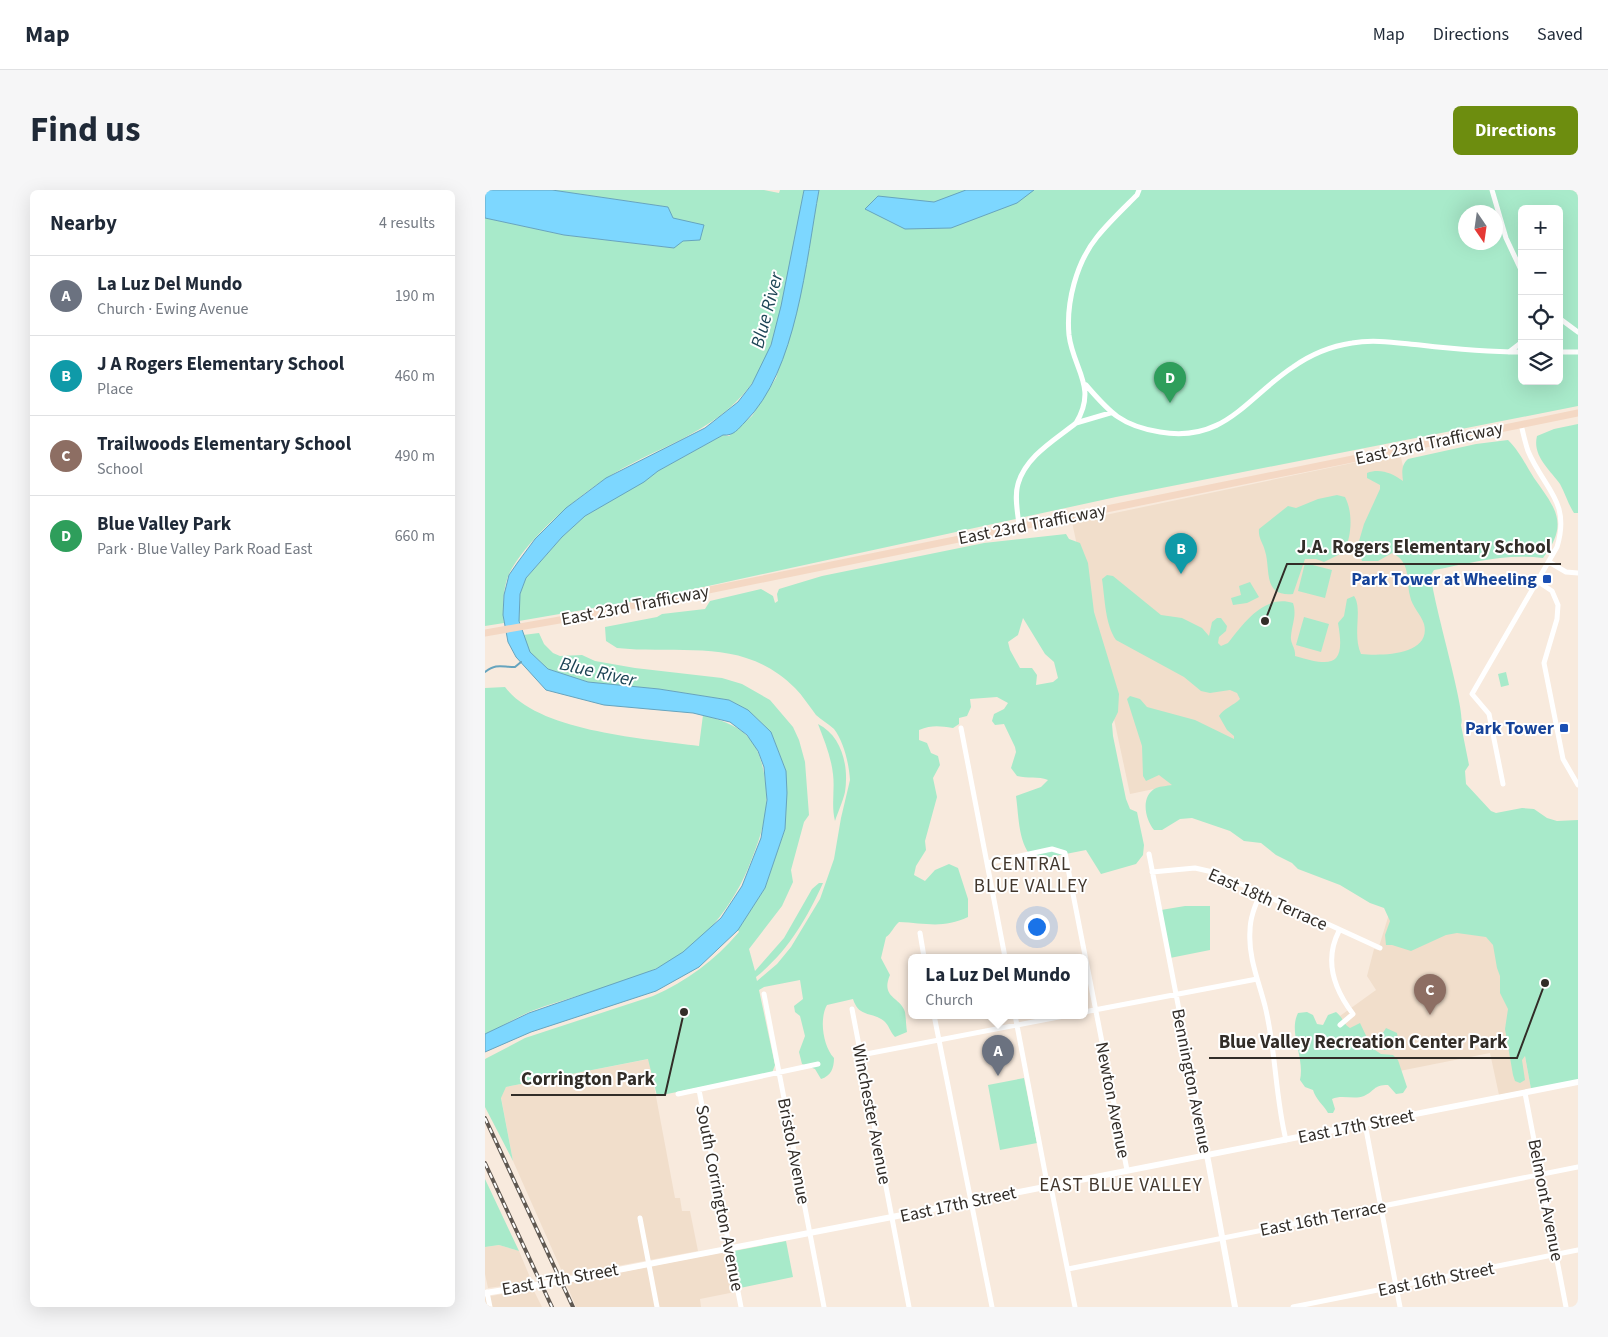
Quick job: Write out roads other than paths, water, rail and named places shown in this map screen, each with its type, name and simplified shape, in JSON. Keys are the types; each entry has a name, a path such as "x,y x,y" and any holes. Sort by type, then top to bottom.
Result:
{"main road":[{"name":"East 23rd Trafficway","path":"485,633 571,618 1578,413"}],"street":[{"path":"1139,190 1137,195 1095,238 1075,278 1069,306 1069,336 1075,359 1086,385 1110,413 1126,422 1146,430 1173,434 1211,429 1231,419 1292,367 1324,351 1353,343 1372,341 1518,352"},
{"path":"1493,190 1506,238 1518,264"},
{"path":"1563,321 1578,332"},
{"path":"1509,352 1518,345"},
{"path":"1563,352 1578,352"},
{"path":"1019,526 1017,485 1023,472 1033,457 1076,423 1080,417 1086,385"},
{"path":"1076,423 1110,413"},
{"path":"1503,784 1489,714 1472,694 1549,562 1560,536 1561,515 1552,490 1528,451 1521,424"},
{"path":"1549,562 1566,572 1578,573"},
{"path":"1537,581 1552,591 1558,605 1557,620 1544,663 1563,758 1578,784"},
{"path":"961,728 1004,954"},
{"name":"Newton Avenue","path":"987,862 1052,849 1065,853 1085,954"},
{"name":"Bennington Avenue","path":"1149,854 1235,1307"},
{"name":"East 18th Terrace","path":"1152,872 1195,868 1217,873 1339,931 1380,948"},
{"path":"1260,894 1252,913 1249,931 1257,978 1265,1007 1278,1106 1285,1140"},
{"path":"1339,931 1332,949 1332,967 1336,987 1353,1014 1339,1025"},
{"path":"920,932 924,954"},
{"name":"Newton Avenue","path":"1088,969 1127,1170"},
{"path":"1088,1011 1257,978"},
{"name":"Bristol Avenue","path":"763,994 825,1307"},
{"name":"Winchester Avenue","path":"852,1010 909,1307"},
{"path":"935,1019 992,1307"},
{"path":"1016,1019 1075,1307"},
{"path":"861,1055 1048,1019"},
{"path":"678,1094 818,1064"},
{"name":"East 17th Street","path":"486,1292 649,1264 1578,1082"},
{"name":"South Corrington Avenue","path":"699,1090 741,1307"},
{"name":"Belmont Avenue","path":"1525,1093 1566,1307"},
{"path":"1365,1124 1401,1307"},
{"name":"East 16th Terrace","path":"1068,1269 1578,1168"},
{"path":"640,1218 657,1307"},
{"name":"East 16th Street","path":"1293,1307 1578,1250"},
{"path":"486,1292 489,1307"}],"water":[{"path":"485,190 552,190 668,207 673,218 704,225 700,240 683,241 674,248 564,235 485,218"},
{"name":"Blue River","path":"804,190 819,190 804,281 788,345 777,374 763,400 733,433 723,435 658,471 644,482 585,516 562,537 526,578 520,594 519,621 530,652 548,669 588,682 659,689 729,700 748,710 771,732 786,771 787,793 785,829 765,888 738,930 699,967 656,991 531,1032 485,1052 485,1034 529,1013 656,969 683,952 721,918 742,886 761,838 767,800 764,767 758,751 747,735 730,722 693,713 604,705 546,690 516,657 508,642 503,615 504,595 509,575 518,562 535,539 566,508 606,478 705,428 738,402 752,384 771,345 781,306"},
{"path":"966,190 1034,190 1017,203 951,228 905,229 865,209 878,196 934,202"}],"waterway":[{"path":"485,672 496,666 515,667 521,662"}],"railway":[{"path":"485,1118 573,1307"},
{"path":"485,1163 552,1307"}],"place":[{"name":"Blue Valley Park","path":"1170,403"},
{"name":"J A Rogers Elementary School","path":"1181,574"},
{"name":"Park Tower at Wheeling","path":"1547,579"},
{"name":"J.A. Rogers Elementary School","path":"1265,621"},
{"name":"Park Tower","path":"1564,728"},
{"name":"Blue Valley Recreation Center Park","path":"1545,983"},
{"name":"Corrington Park","path":"684,1012"},
{"name":"Trailwoods Elementary School","path":"1430,1015"},
{"name":"La Luz Del Mundo","path":"998,1076"}],"district":[{"name":"CENTRAL BLUE VALLEY","path":"1031,874"},
{"name":"EAST BLUE VALLEY","path":"1121,1184"}]}
